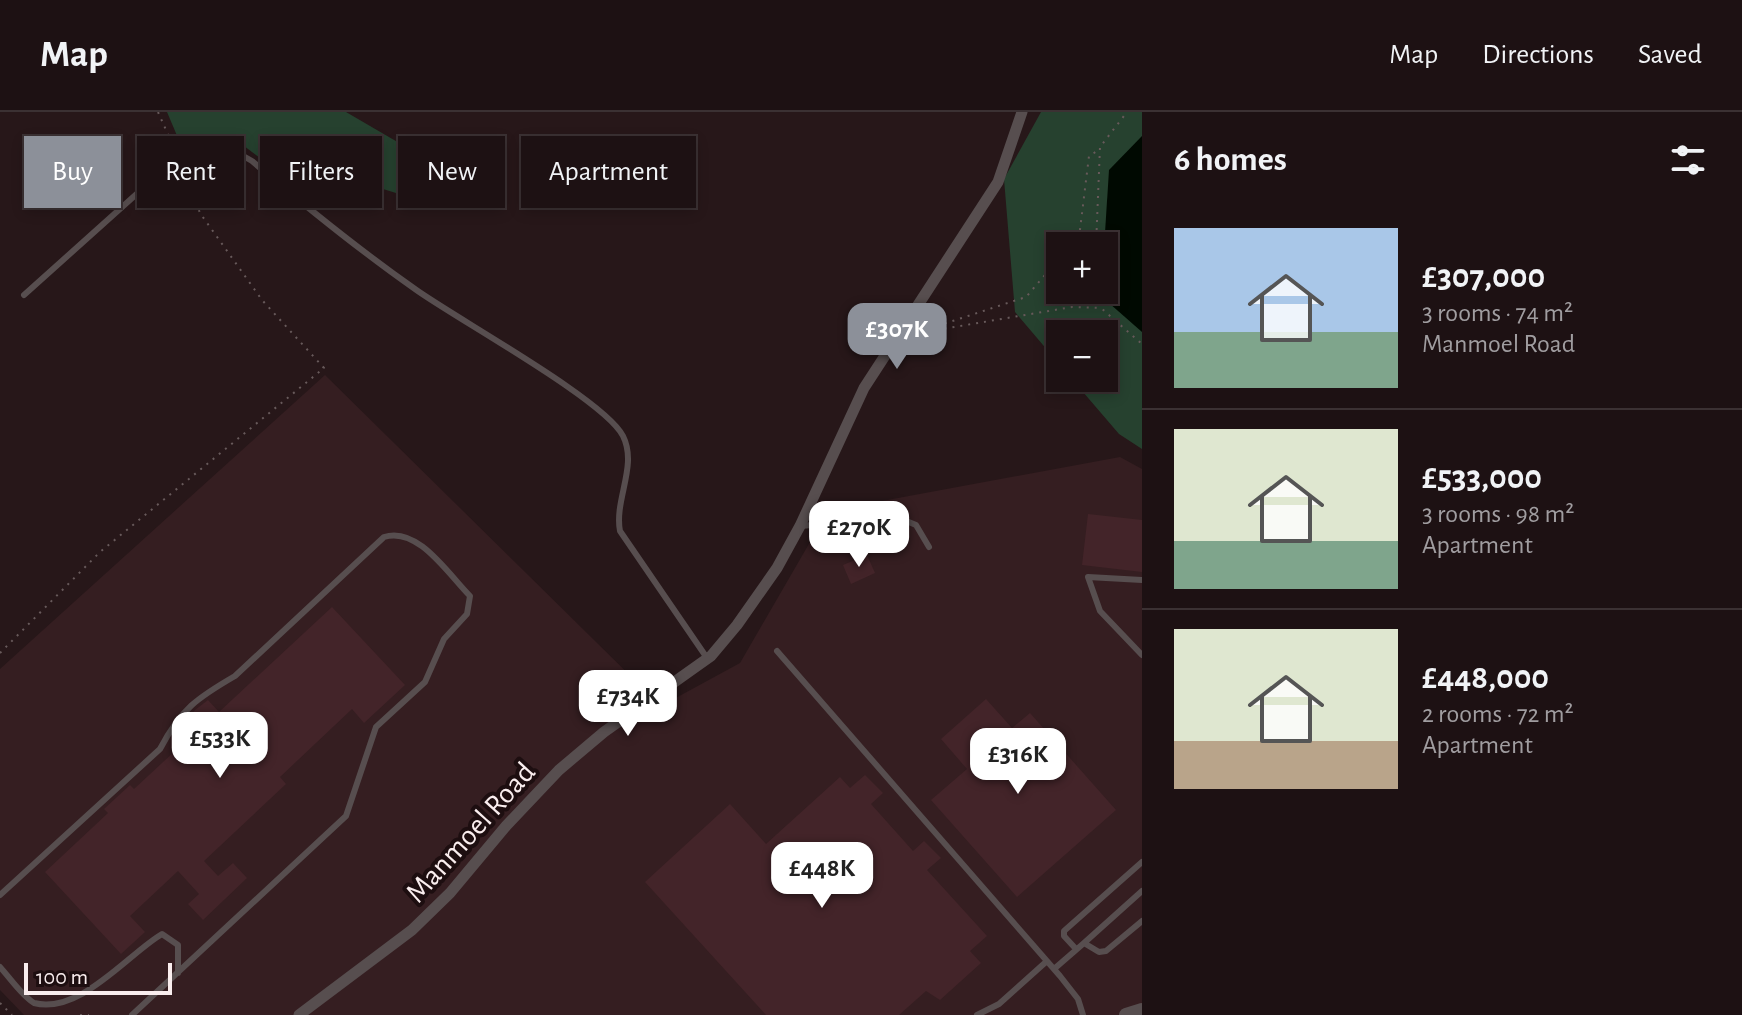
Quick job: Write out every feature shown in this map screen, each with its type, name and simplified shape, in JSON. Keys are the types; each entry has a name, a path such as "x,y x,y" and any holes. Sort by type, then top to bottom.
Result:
{"street":[{"name":"Manmoel Road","path":"299,1015 430,914 515,816 589,744 707,658 737,625 777,568 800,526 864,388 998,182 1022,112"},
{"path":"1126,1015 1142,1010"}],"lane":[{"path":"244,156 417,291 584,400 617,427 624,438 627,470 617,514 620,531 707,658"},
{"path":"24,295 137,194"},
{"path":"800,526 899,518 916,525 929,547"},
{"path":"0,895 160,749 176,718 206,693 235,676 384,537 396,533 412,537 470,596 467,614 444,639 425,682 376,727 346,816 132,1015"},
{"path":"1142,580 1088,577 1100,611 1142,655"},
{"path":"777,651 1054,969 1078,999 1083,1015"},
{"path":"1076,949 1064,936 1064,931 1142,862"},
{"path":"1054,969 1142,891"},
{"path":"1084,943 1099,952 1106,951 1142,921"},
{"path":"0,967 34,1003 49,1008 85,1003 162,934 178,945 178,973"},
{"path":"977,1015 999,1004 1047,961"}],"path":[{"path":"158,112 169,136"},
{"path":"1080,232 1089,156 1100,149 1127,112"},
{"path":"1097,232 1100,149"},
{"path":"0,653 100,552 324,368 262,300 198,208"},
{"path":"1046,274 1026,297 913,334 1079,306 1102,308"},
{"path":"1097,304 1142,344"},
{"path":"0,1003 12,1015"},
{"path":"80,1015 89,1015"}],"shaded area":[{"path":"1142,136 1142,332 1110,304 1118,304 1118,232 1105,232 1109,170"},
{"path":"325,375 661,706 740,663 828,511 1120,457 1142,469 1142,1015 24,1015 0,990 0,669"}],"green space":[{"path":"167,112 346,112 398,142 398,192 382,189 382,136 260,136 260,158 244,146 244,136 177,136"},
{"path":"1041,112 1142,112 1142,449 1119,434 1083,392 1118,392 1118,320 1046,320 1046,349 1015,312 1004,179"}],"building":[{"path":"1088,514 1142,520 1142,572 1082,565"},
{"path":"867,555 875,573 851,584 843,565"},
{"path":"332,607 405,685 364,723 352,709 280,777 286,784 204,861 218,876 233,863 247,878 203,920 188,904 199,894 178,871 130,916 145,932 121,954 45,872 108,813 104,809 130,785 134,789 190,737 181,727 195,710 208,700 219,712"},
{"path":"986,699 1012,728 1030,713 1116,810 1017,897 931,800 967,769 941,739"},
{"path":"865,775 883,793 871,804 913,851 924,841 941,858 927,870 987,936 970,951 981,963 940,1000 926,991 899,1015 766,1015 645,882 730,804 766,844 840,777 850,788"}]}
